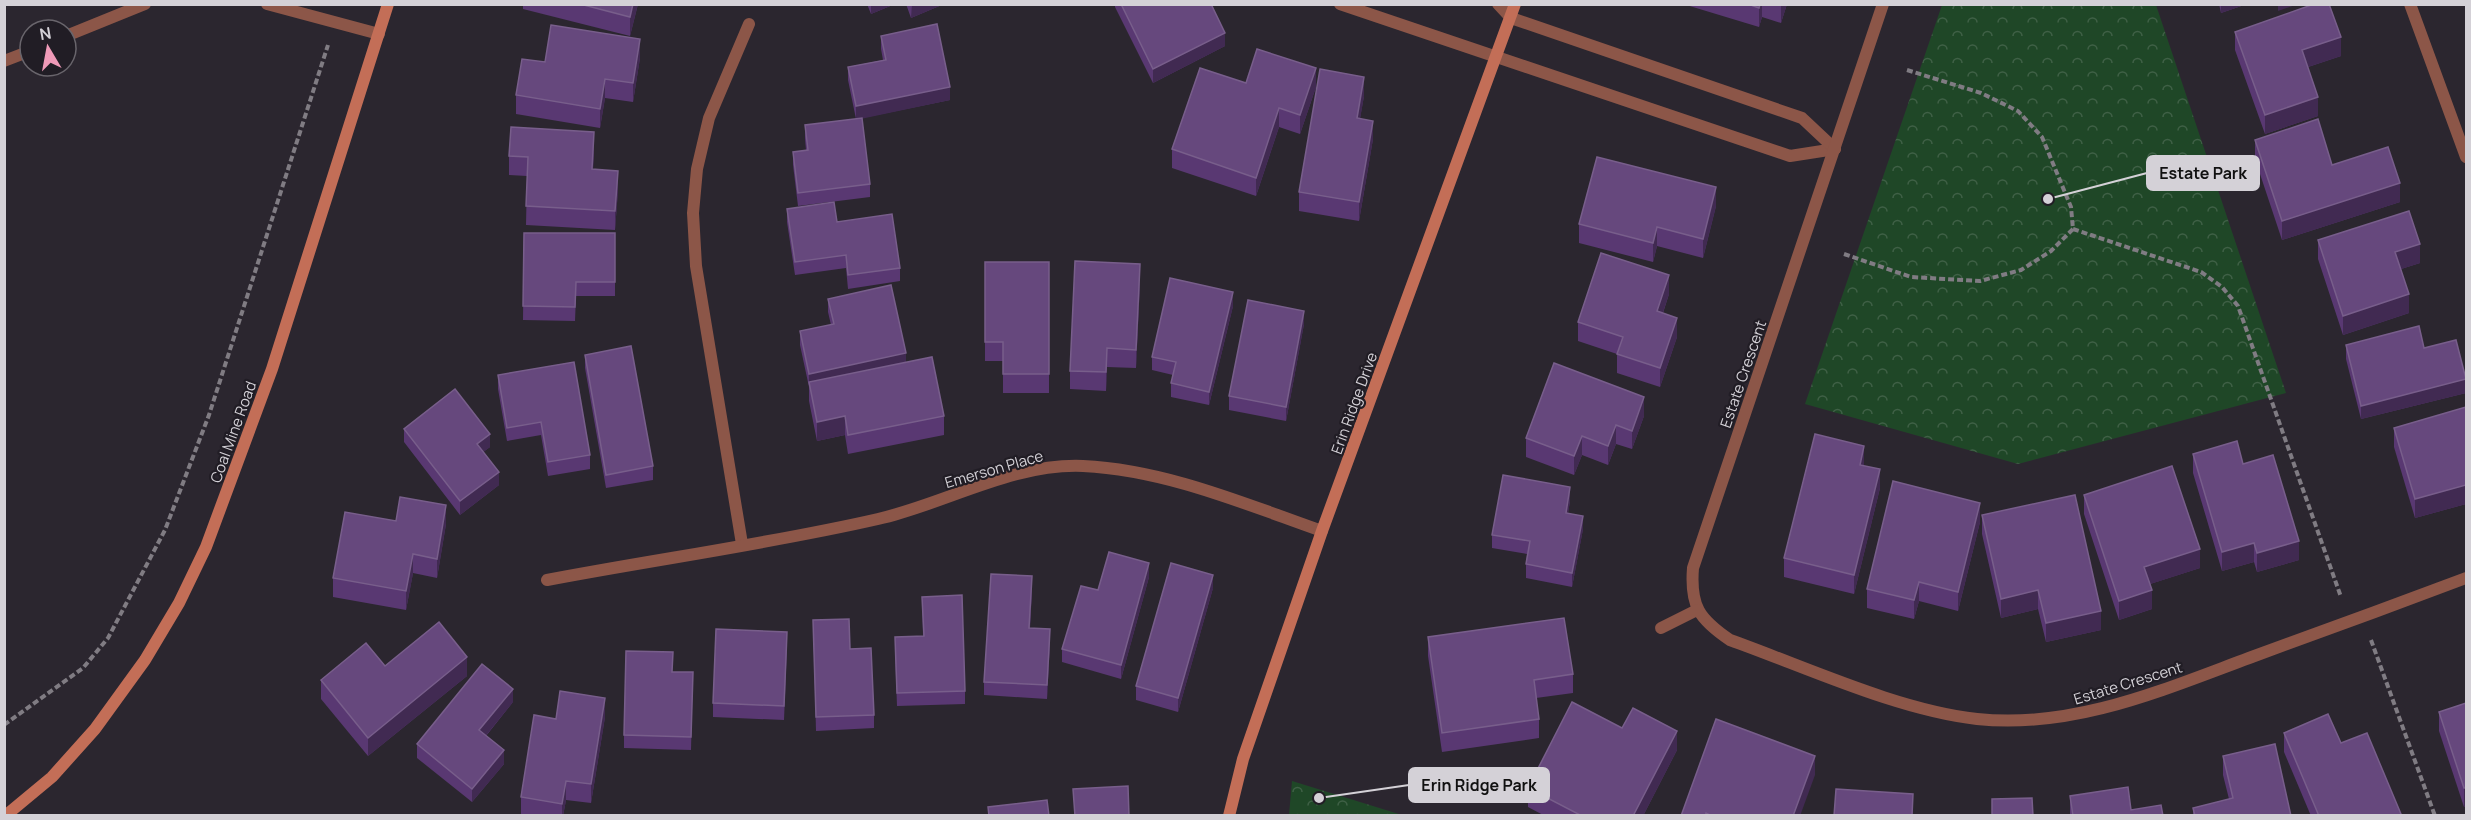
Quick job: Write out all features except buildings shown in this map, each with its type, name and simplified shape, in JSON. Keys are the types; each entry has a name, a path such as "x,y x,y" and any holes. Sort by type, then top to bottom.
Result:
{"street":[{"path":"78,31 145,4"},
{"path":"267,4 379,34"},
{"name":"Coal Mine Road","path":"6,816 52,777 95,729 145,660 179,603 210,537 272,369 388,4"},
{"path":"1340,4 1790,156 1834,149"},
{"path":"1498,4 1511,18 1802,118 1834,149"},
{"name":"Erin Ridge Drive","path":"1229,816 1243,759 1322,531 1498,56 1515,4"},
{"name":"Estate Crescent","path":"1883,4 1693,568 1692,585 1697,610 1716,630 1730,640 1915,707 1974,718 2034,720 2074,716 2133,700 2466,578"},
{"path":"2410,4 2466,157"},
{"path":"742,544 696,266 693,213 697,169 709,117 749,24"},
{"name":"Emerson Place","path":"547,580 879,519 1035,470 1081,466 1155,476 1322,531"},
{"path":"1661,628 1697,610"}],"path":[{"path":"4,725 83,668 108,638 165,530 209,415 334,23"},
{"path":"1907,70 1981,93 2018,111 2042,137 2071,207 2073,229"},
{"path":"1844,254 1911,277 1980,281 2021,270 2051,251 2073,229"},
{"path":"2073,229 2201,272 2222,287 2238,306 2341,597"},
{"path":"2371,640 2435,816"}],"green space":[{"path":"1942,5 2156,5 2286,393 2018,464 1805,404"},
{"path":"1292,781 1402,815 1289,815"}],"place":[{"name":"Estate Park","path":"2048,199"},
{"name":"Erin Ridge Park","path":"1319,798"}]}
